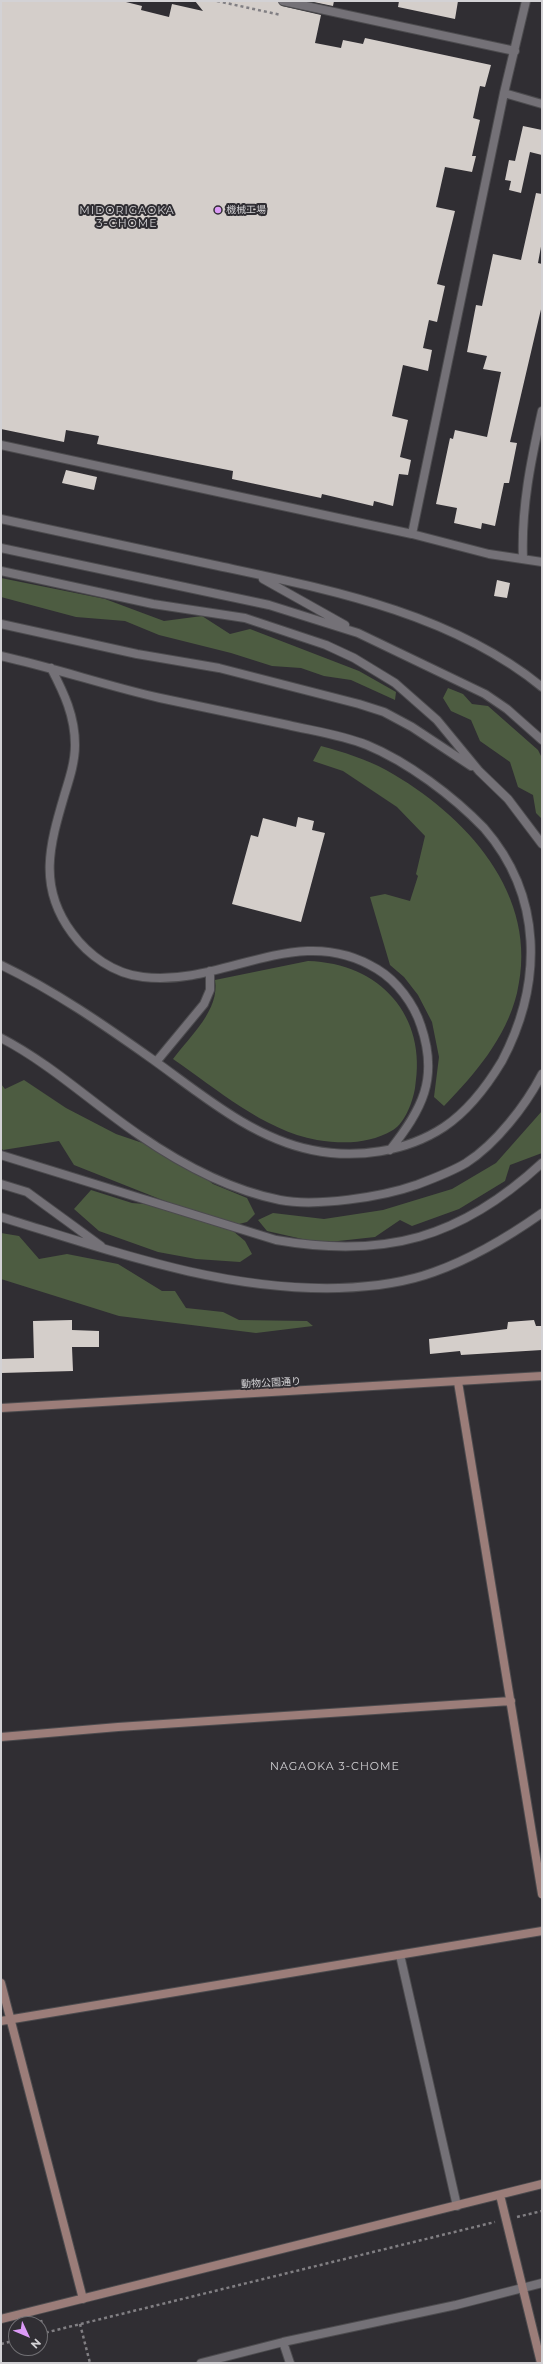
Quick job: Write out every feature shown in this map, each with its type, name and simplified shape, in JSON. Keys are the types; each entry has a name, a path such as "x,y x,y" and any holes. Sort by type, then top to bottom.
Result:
{"street":[{"path":"283,1 515,51"},
{"path":"412,534 504,93 526,1"},
{"path":"504,93 542,104"},
{"path":"523,558 522,526 531,459 542,411"},
{"path":"1,445 412,534 489,554 542,562"},
{"path":"1,518 254,573 356,599 422,620 483,648 542,687"},
{"path":"1,548 269,605 358,632"},
{"path":"1,571 153,604 245,618 326,645 380,672 438,720 479,771 508,799 542,844"},
{"path":"254,573 358,632 485,694 507,709 542,740"},
{"path":"1,624 137,654 219,668 359,704 384,712 412,726 479,771"},
{"path":"1,656 156,697 334,735 367,745 404,764 470,815 502,848 522,884 534,926 535,971 527,1011 512,1045 473,1101 443,1128 408,1145 390,1150 350,1154 325,1153 274,1138 231,1114 90,1015 1,965"},
{"path":"51,668 67,699 73,718 75,745 73,768 52,836 49,856 49,876 52,895 60,916 72,934 88,951 106,964 124,974 164,979 184,978 282,954 320,950 347,954 384,973 408,1000 419,1019 427,1042 429,1060 428,1079 422,1100 412,1122 390,1150"},
{"path":"156,1062 207,998 210,990 210,971"},
{"path":"1,1038 54,1071 164,1152 229,1184 282,1200 312,1201 367,1196 400,1190 428,1180 466,1162 499,1134 521,1107 542,1074"},
{"path":"1,1155 276,1240 315,1247 352,1248 389,1244 429,1234 467,1220 497,1201 542,1163"},
{"path":"1,1184 27,1192 106,1250"},
{"path":"1,1217 106,1250 194,1274 271,1287 353,1287 392,1284 432,1273 466,1259 506,1238 542,1213"},
{"name":"動物公園通り","path":"1,1408 542,1376"},
{"path":"458,1382 542,1894"},
{"path":"1,1737 125,1727 511,1701"},
{"path":"1,2021 542,1931"},
{"path":"400,1955 457,2206"},
{"path":"1,1983 83,2299"},
{"path":"1,2319 542,2184"},
{"path":"500,2195 541,2363"},
{"path":"201,2363 283,2342 456,2305 542,2283"},
{"path":"283,2342 290,2363"}],"path":[{"path":"48,2332 542,2211"},
{"path":"80,2324 90,2363"}],"green space":[{"path":"1,578 105,599 164,621 202,616 230,634 250,629 359,671 396,692 395,700 351,680 324,676 301,668 272,666 231,653 159,635 125,621 76,617 1,597"},
{"path":"448,688 463,694 472,704 488,706 538,750 542,758 542,819 536,813 533,795 518,787 510,762 480,741 471,720 451,711 443,698"},
{"path":"321,746 354,756 386,770 415,788 443,810 468,834 490,861 507,891 518,923 522,957 517,993 512,1009 497,1040 488,1054 467,1081 444,1106 434,1097 439,1057 432,1022 418,995 404,977 390,965 370,897 385,894 410,901 418,876 416,874 425,836 397,807 343,771 313,761"},
{"path":"308,961 334,964 357,972 377,983 393,998 406,1017 414,1038 417,1062 415,1088 405,1117 397,1127 384,1135 356,1142 337,1142 317,1140 297,1135 259,1118 241,1107 173,1059 195,1032 208,1012 213,1002 215,980"},
{"path":"24,1080 66,1108 116,1134 175,1154 213,1184 247,1198 255,1214 247,1222 235,1225 233,1231 245,1241 252,1254 240,1262 196,1259 158,1252 99,1231 74,1209 91,1190 132,1203 180,1207 74,1165 59,1141 3,1150 1,1148 1,1084 5,1089"},
{"path":"542,1111 542,1153 510,1165 505,1181 459,1209 412,1226 400,1220 375,1237 320,1243 267,1231 258,1220 273,1213 324,1219 383,1210 452,1189 496,1163"},
{"path":"1,1233 19,1236 39,1259 67,1254 118,1264 162,1291 175,1291 186,1308 223,1312 239,1320 307,1321 313,1326 256,1333 119,1316 1,1279"}],"building":[{"name":"機械工場","path":"1,1 122,1 142,6 141,10 169,17 172,4 203,11 195,1 278,1 282,6 321,15 315,43 341,48 343,40 363,44 365,38 491,65 485,87 480,86 473,118 480,120 472,156 476,156 472,172 445,167 436,207 455,211 437,284 445,286 437,322 429,320 423,348 432,350 428,371 403,365 392,416 408,420 400,457 411,460 408,475 399,474 393,506 374,501 373,506 322,494 321,498 232,479 233,471 97,444 99,436 66,430 64,442 1,429"},
{"path":"309,1 334,1 333,6"},
{"path":"399,1 458,1 455,19 398,7"},
{"path":"523,126 542,130 542,155 530,152 521,193 509,190 511,181 505,180 509,160 515,161"},
{"path":"536,193 542,194 542,241 538,263 542,264 542,305 510,442 517,443 509,483 504,483 495,526 482,523 481,529 454,523 457,508 436,504 450,438 453,439 455,430 487,437 501,372 483,369 487,356 467,352 476,305 482,306 493,254 521,260"},
{"path":"66,470 97,477 94,490 62,483"},
{"path":"497,580 510,583 507,598 494,596"},
{"path":"298,817 314,821 312,830 325,833 301,922 232,904 251,835 258,837 263,818 296,827"},
{"path":"72,1320 72,1330 99,1331 99,1347 72,1347 73,1371 1,1373 1,1359 34,1358 33,1321"},
{"path":"534,1320 536,1326 542,1326 542,1350 461,1355 460,1351 430,1354 429,1339 507,1329 508,1322"}],"place":[{"name":"機械工場","path":"218,210"}],"district":[{"name":"MIDORIGAOKA 3-CHOME","path":"127,217"},
{"name":"NAGAOKA 3-CHOME","path":"335,1767"}]}
